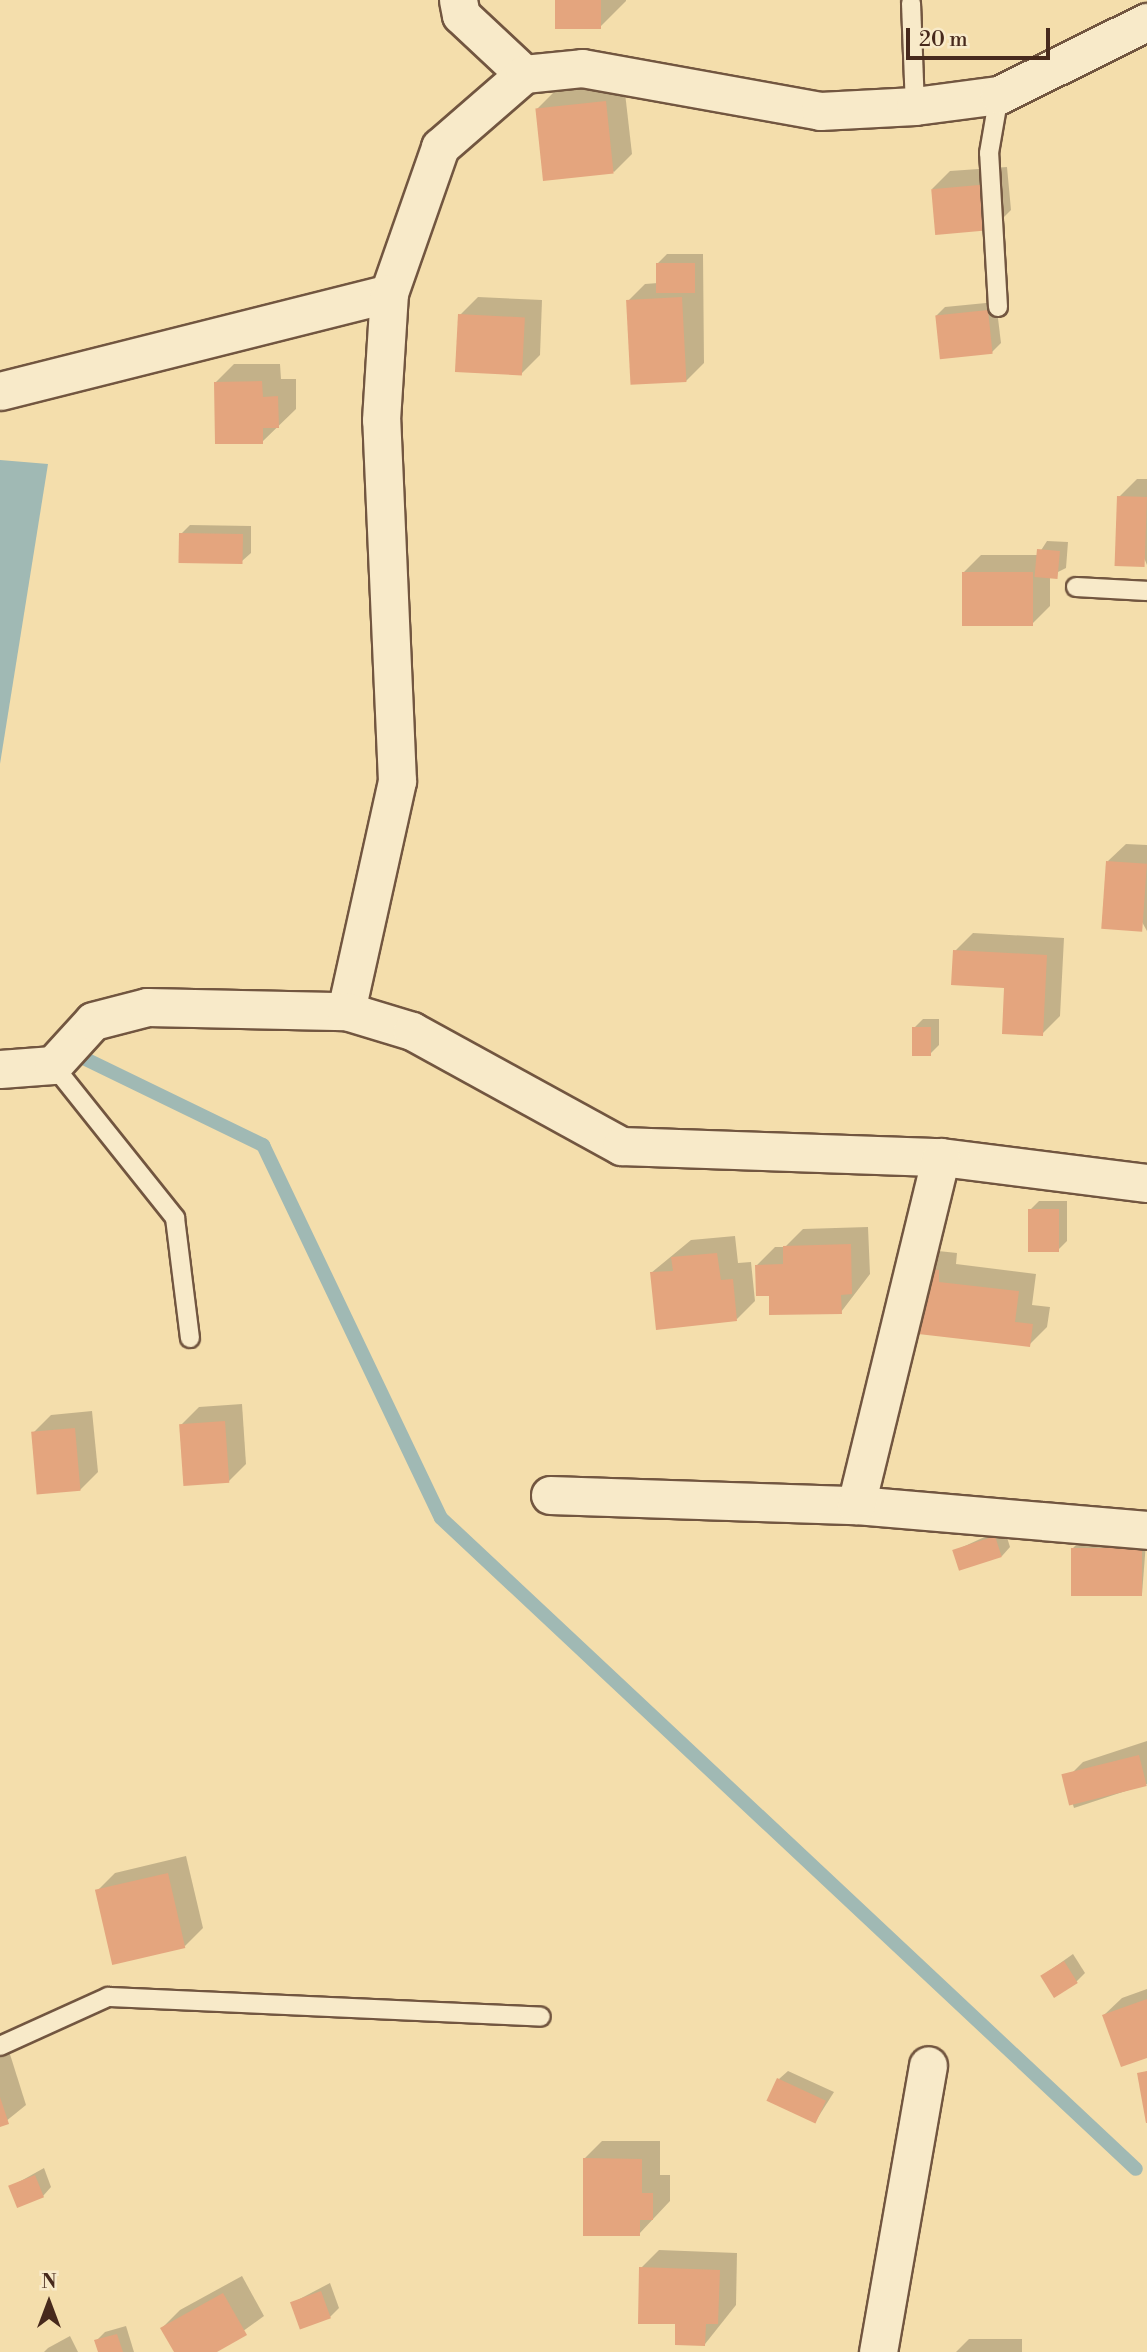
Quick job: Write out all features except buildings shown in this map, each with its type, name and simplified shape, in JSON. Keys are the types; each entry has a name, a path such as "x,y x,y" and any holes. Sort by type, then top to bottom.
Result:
{"street":[{"path":"458,0 461,15 524,74"},
{"path":"346,1012 397,780 381,420 388,293 440,147 524,74 582,68 820,111 915,106 999,95 1147,22"},
{"path":"0,391 388,293"},
{"path":"0,1069 53,1065 93,1021 147,1007 346,1012 412,1031 621,1146 941,1157 1147,1183"},
{"path":"856,1505 941,1157"},
{"path":"550,1495 856,1505 1147,1530"},
{"path":"878,2352 928,2065"}],"lane":[{"path":"911,3 915,106"},
{"path":"999,95 989,153 999,307"},
{"path":"1076,587 1147,591"},
{"path":"53,1065 175,1218 190,1338"},
{"path":"0,2046 108,1997 541,2017"}],"water":[{"path":"0,460 48,464 0,764"}],"waterway":[{"path":"69,1051 263,1145 441,1518 1136,2169"}]}
